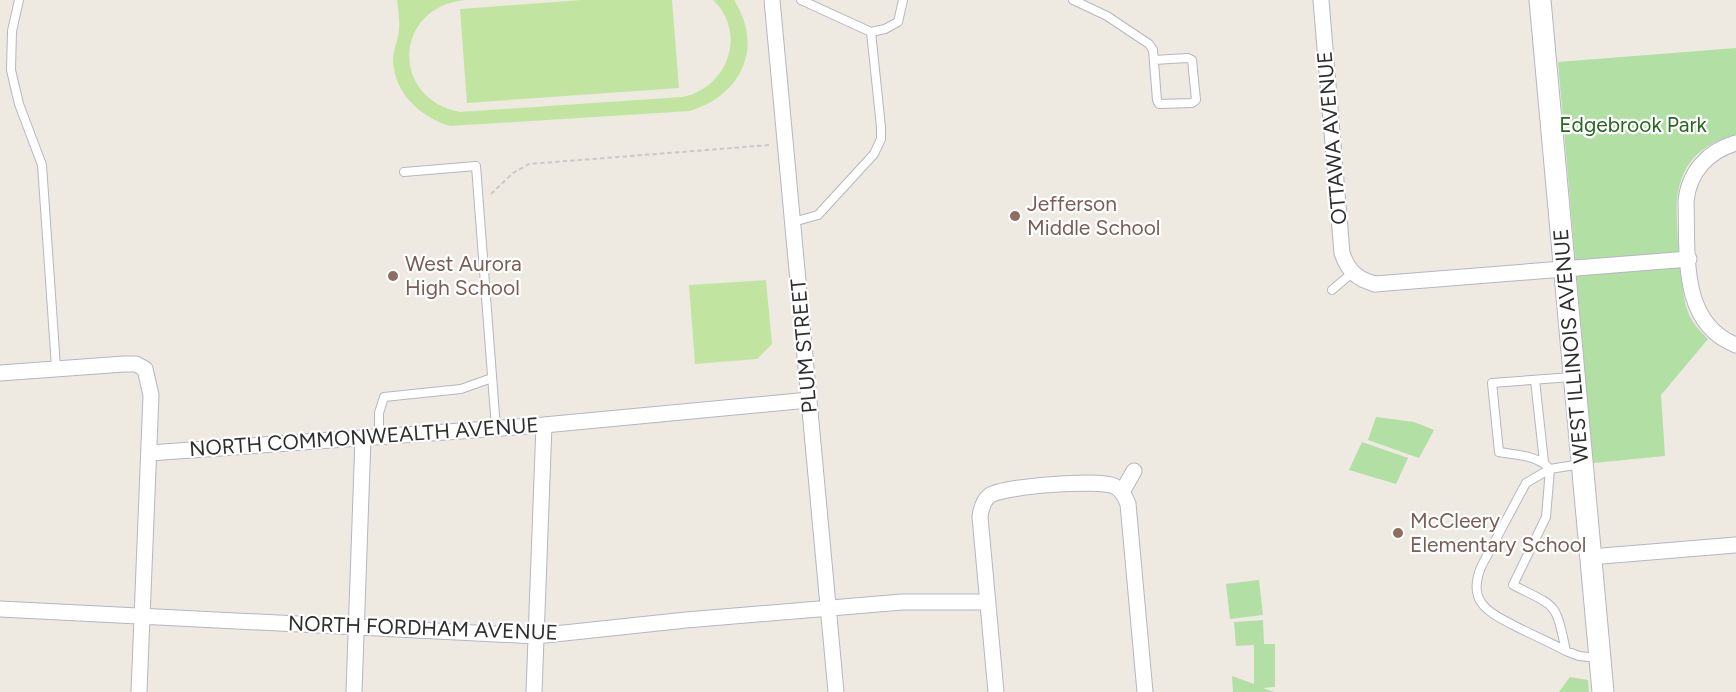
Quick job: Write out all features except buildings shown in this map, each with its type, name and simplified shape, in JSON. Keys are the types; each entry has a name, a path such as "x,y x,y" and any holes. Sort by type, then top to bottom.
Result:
{"main road":[{"name":"WEST ILLINOIS AVENUE","path":"1540,0 1603,692"}],"street":[{"name":"PLUM STREET","path":"772,0 836,692"},
{"name":"OTTAWA AVENUE","path":"1321,0 1342,253 1352,273"},
{"path":"1736,143 1708,157 1690,182 1686,201 1692,294 1698,314 1716,336 1736,345"},
{"path":"1352,273 1362,280 1375,284 1689,259"},
{"path":"0,373 56,367 124,364 136,364 145,369 151,395 139,692"},
{"name":"NORTH COMMONWEALTH AVENUE","path":"149,453 496,428 809,400"},
{"path":"534,692 544,424"},
{"path":"354,692 363,438"},
{"path":"1122,492 1134,471"},
{"path":"996,692 980,517 987,498 1000,492 1095,483 1114,485 1122,492 1128,504 1145,692"},
{"path":"1590,557 1736,545"},
{"name":"NORTH FORDHAM AVENUE","path":"0,609 226,618 356,628 536,636 902,602 988,602"}],"lane":[{"path":"19,0 12,31 11,70 19,104 42,165 56,367"},
{"path":"801,0 871,32 885,29 898,22 903,0"},
{"path":"1073,0 1107,16 1149,44 1154,60 1159,104 1192,103 1196,100 1192,60 1188,58 1154,60"},
{"path":"793,222 818,215 874,154 881,139 871,32"},
{"path":"404,172 476,166 496,428"},
{"path":"1332,290 1352,273"},
{"path":"1551,469 1544,462 1532,457 1498,452 1492,383 1574,377"},
{"path":"379,437 379,413 384,397 462,389 492,378"},
{"path":"1535,380 1544,462"},
{"path":"1582,464 1551,469 1533,477 1520,491 1477,576 1476,590 1480,602 1491,614 1566,651 1579,656 1600,658"},
{"path":"1551,469 1546,517 1513,585 1552,605 1557,612 1566,651"}],"path":[{"path":"491,194 513,173 529,164 777,144"}],"green space":[{"path":"397,0 466,0 442,6 425,18 414,34 409,53 412,72 421,89 437,103 460,112 682,97 698,92 711,83 728,58 729,28 724,13 713,0 734,0 743,18 747,35 747,52 743,67 735,81 723,94 708,104 690,111 450,126 419,110 398,83 393,60 399,32"},
{"path":"581,0 672,0 679,88 467,103 460,9"},
{"name":"Edgebrook Park","path":"1736,48 1736,135 1715,143 1696,155 1683,175 1677,198 1679,254 1685,300 1693,322 1708,339 1661,395 1665,456 1593,463 1558,62"},
{"path":"766,280 772,344 757,359 695,364 689,285"},
{"path":"1376,417 1414,422 1434,430 1419,458 1368,440"},
{"path":"1362,442 1408,458 1396,484 1349,470"},
{"path":"1259,580 1263,615 1230,619 1226,584"},
{"path":"1263,620 1264,644 1275,644 1275,687 1263,688 1274,692 1233,692 1232,676 1254,684 1254,645 1236,646 1234,622"},
{"path":"1570,677 1588,680 1589,692 1559,692"}],"place":[{"name":"Jefferson Middle School","path":"1015,216"},
{"name":"West Aurora High School","path":"393,276"},
{"name":"McCleery Elementary School","path":"1398,533"}]}
